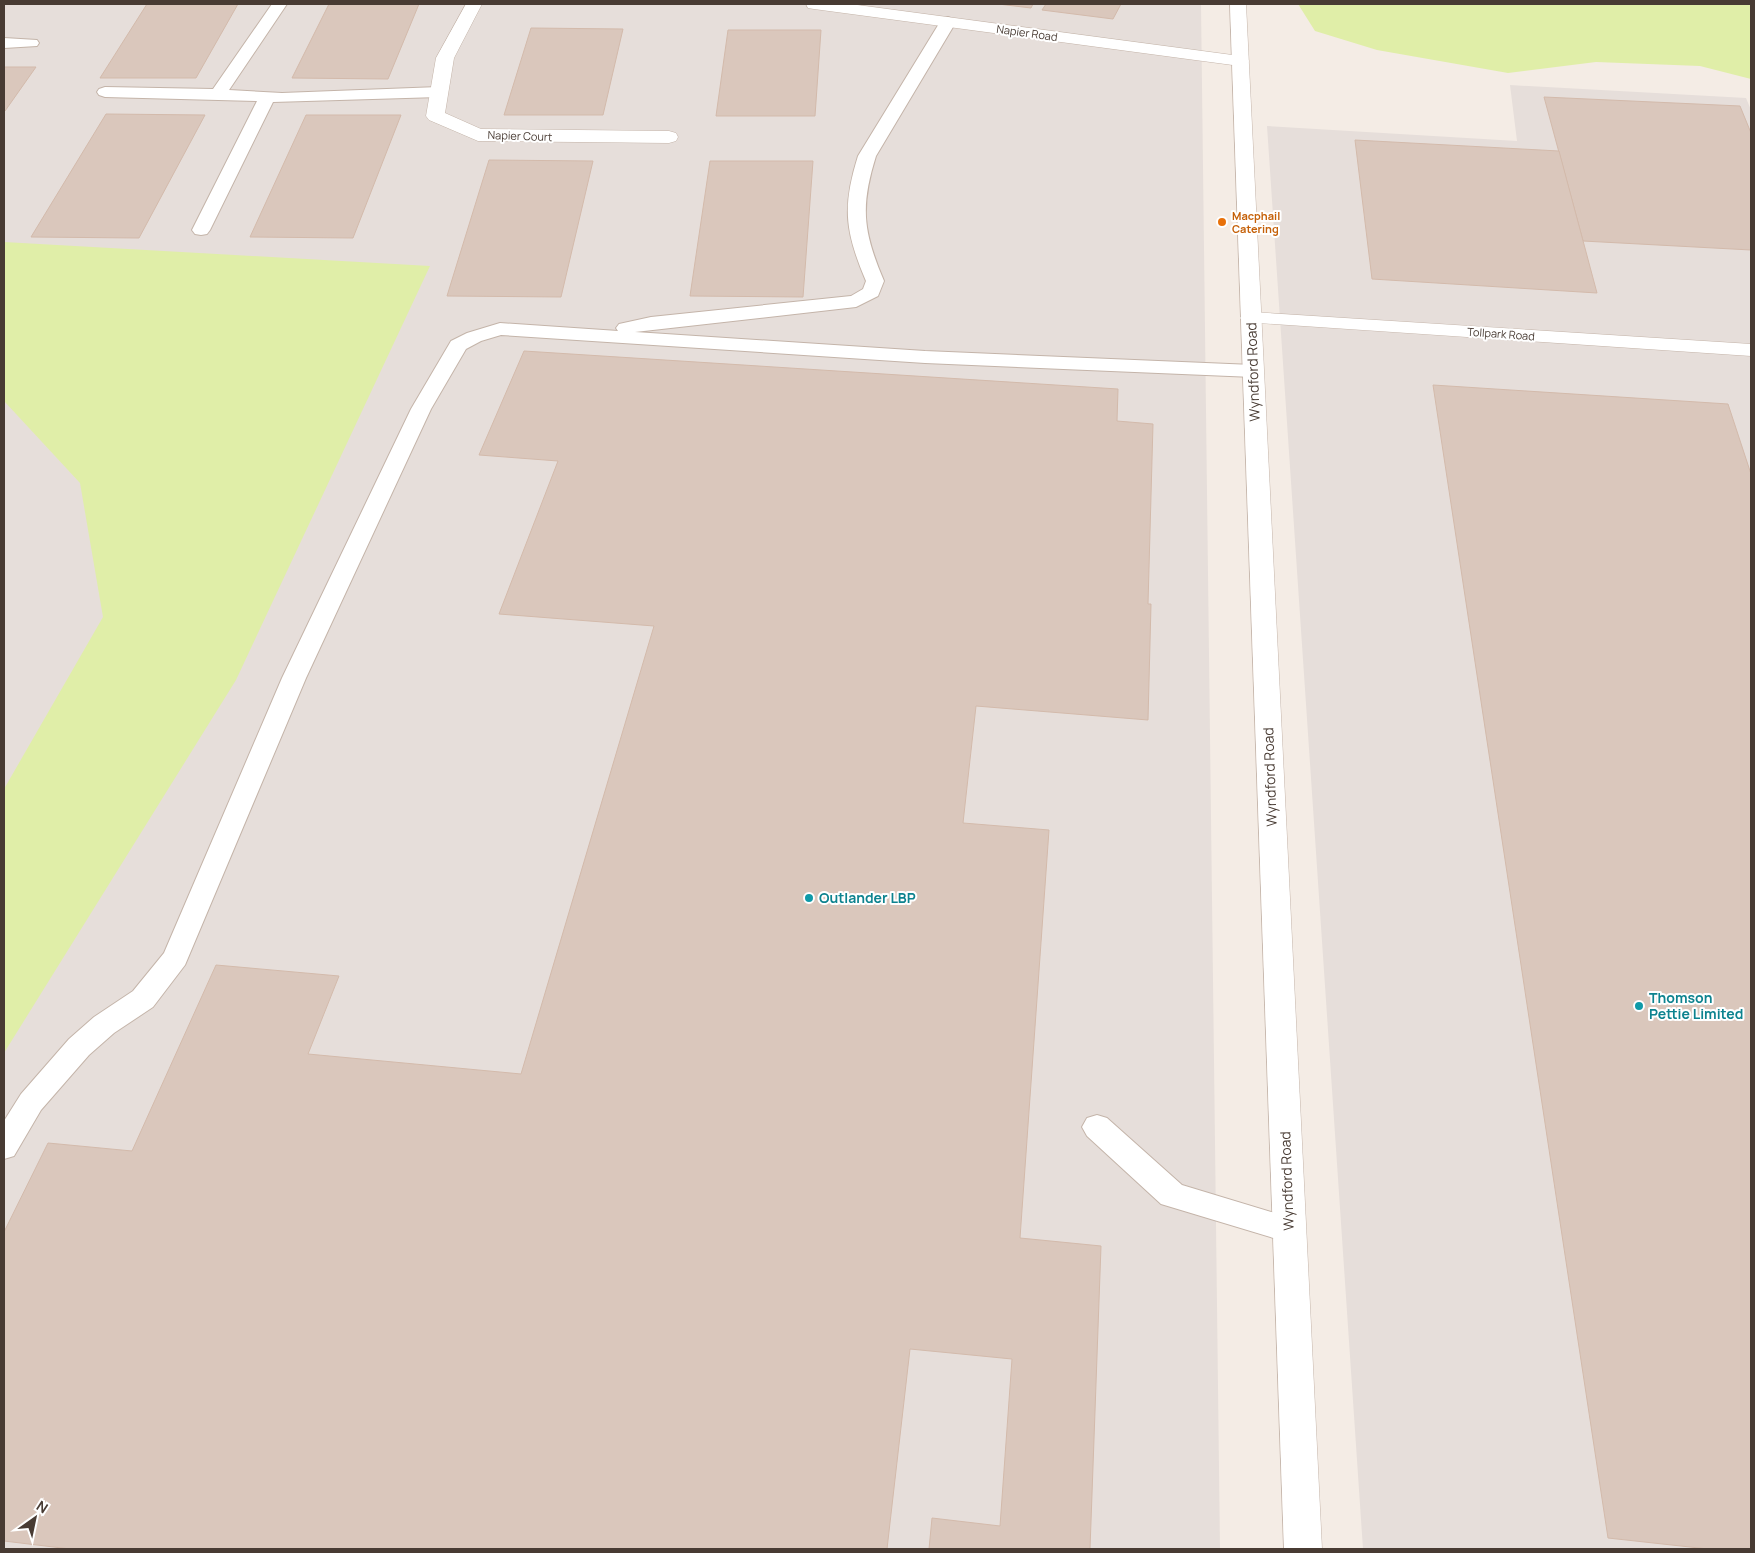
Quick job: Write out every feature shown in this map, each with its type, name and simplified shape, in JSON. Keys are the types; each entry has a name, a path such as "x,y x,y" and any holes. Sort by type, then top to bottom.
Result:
{"street":[{"name":"Napier Court","path":"474,4 445,58 435,116 478,135 669,137"},
{"name":"Napier Road","path":"814,4 839,5 1240,62"},
{"name":"Wyndford Road","path":"1238,4 1303,1549"},
{"name":"Tollpark Road","path":"1251,318 1751,350"}],"lane":[{"path":"218,94 279,4"},
{"path":"594,336 651,323 856,301 871,292 875,281 863,256 854,214 859,180 872,148 948,22"},
{"path":"4,43 31,43"},
{"path":"105,92 267,97 440,92"},
{"path":"201,230 267,97"},
{"path":"4,1147 31,1102 79,1047 104,1025 143,999 175,958 294,678 421,409 458,345 474,337 500,329 915,356 1253,371"},
{"path":"1097,1127 1172,1194 1290,1230"}],"shaded area":[{"path":"4,4 1201,4 1220,1549 4,1549"},
{"path":"1510,85 1746,98 1751,110 1751,1549 1363,1549 1267,126 1517,141"}],"green space":[{"path":"1298,4 1751,4 1751,79 1700,66 1596,62 1508,73 1377,50 1315,31"},
{"path":"4,242 430,266 236,680 4,1053 4,789 103,617 80,483 4,401"}],"building":[{"path":"147,4 238,4 196,78 100,78"},
{"path":"329,4 419,4 388,79 292,78"},
{"path":"998,4 1033,4 1031,8"},
{"path":"1046,4 1121,4 1113,19 1042,10"},
{"path":"531,28 623,29 603,115 504,115"},
{"path":"728,30 821,30 815,116 716,116"},
{"path":"4,67 36,67 5,111 4,111"},
{"path":"1544,97 1740,106 1751,133 1751,250 1583,241"},
{"path":"106,114 205,115 139,238 31,237"},
{"path":"306,115 401,115 353,238 250,237"},
{"path":"1355,140 1559,151 1597,293 1372,279"},
{"path":"489,160 593,161 561,297 447,296"},
{"path":"710,161 813,161 803,297 690,296"},
{"name":"Outlander LBP","path":"524,351 1118,389 1117,421 1153,424 1148,604 1151,604 1148,720 976,706 963,823 1049,830 1020,1238 1101,1246 1090,1549 929,1549 932,1518 1000,1526 1012,1359 910,1349 887,1549 70,1549 4,1541 4,1232 48,1143 132,1151 216,965 339,976 308,1054 521,1074 654,626 499,614 558,461 479,455"},
{"name":"Thomson Pettie Limited","path":"1433,385 1728,404 1751,474 1751,1549 1708,1549 1608,1538"}],"place":[{"name":"Macphail Catering","path":"1222,222"},
{"name":"Outlander LBP","path":"809,898"},
{"name":"Thomson Pettie Limited","path":"1639,1006"}]}
